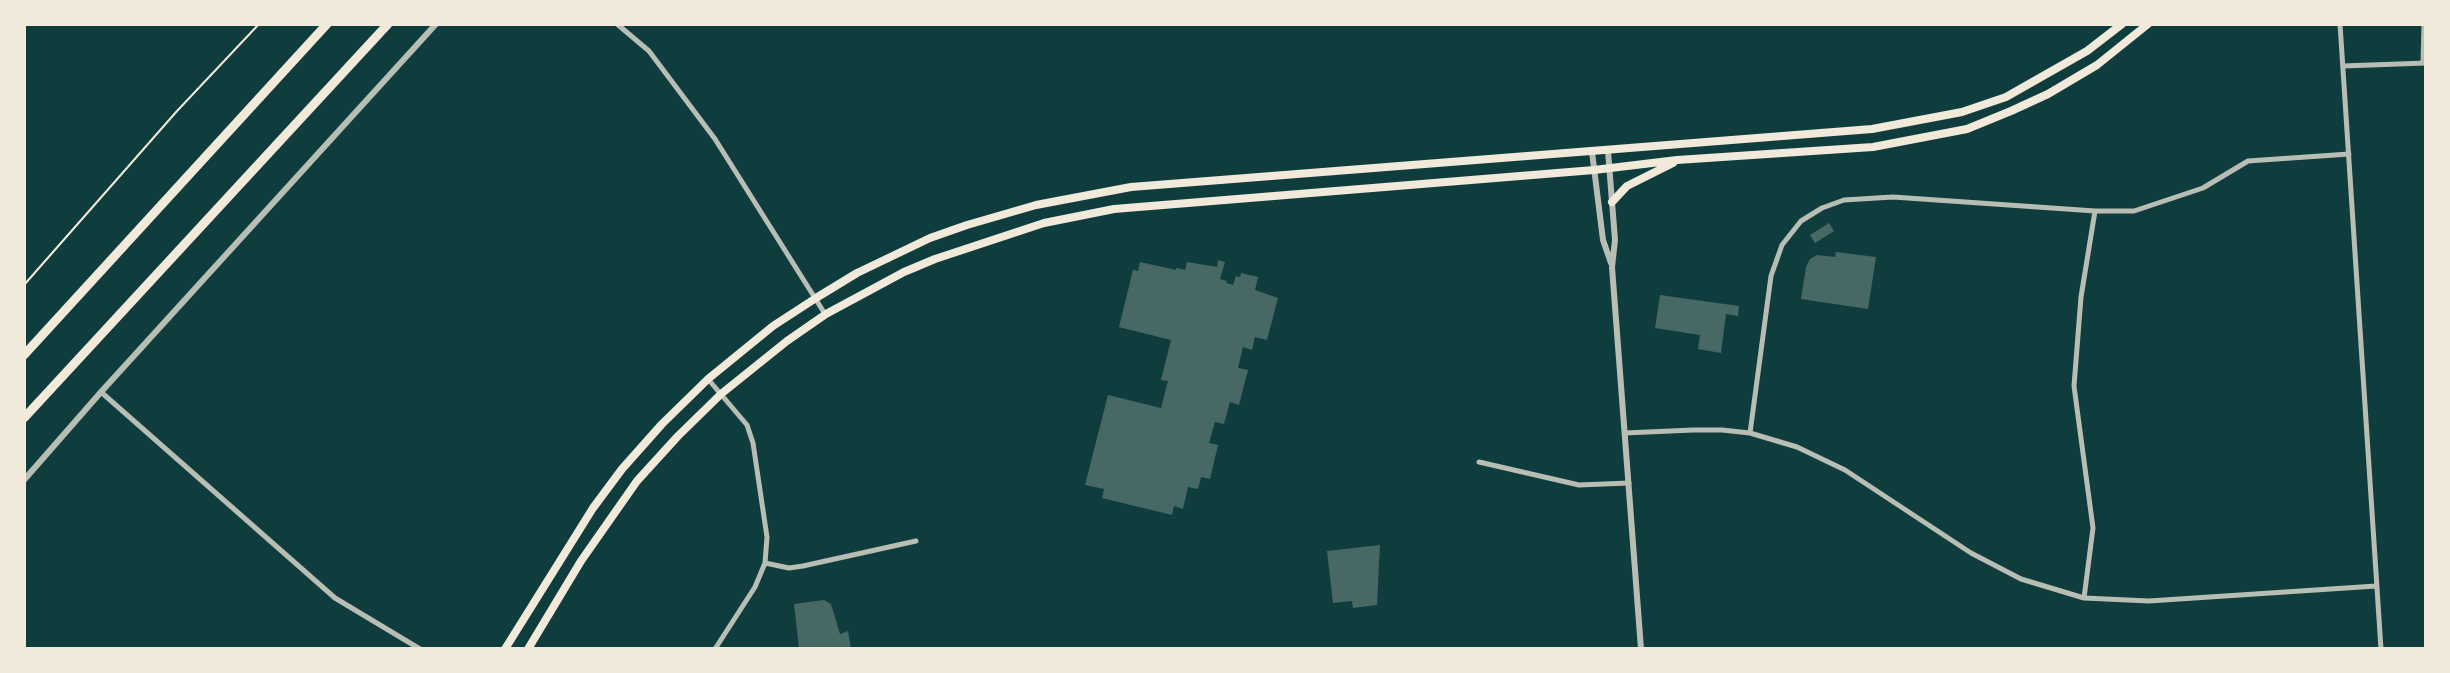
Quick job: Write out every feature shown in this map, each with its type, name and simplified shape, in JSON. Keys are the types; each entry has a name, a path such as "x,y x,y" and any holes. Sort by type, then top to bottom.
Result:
{"highway":[{"path":"24,355 327,24"},
{"path":"24,418 388,24"}],"main road":[{"path":"505,649 593,508 622,469 708,379 773,326 816,298 857,273 930,238 1036,205 1131,187 1872,129 1962,112 2006,97 2087,51 2122,24"},
{"path":"528,649 589,549 637,481 721,394 826,314 935,259 1013,232 1072,217 1165,204 1594,170 1677,160 1873,147 1967,129 2048,94 2097,65 2148,24"},
{"path":"1612,202 1627,186 1677,160"}],"street":[{"path":"24,480 436,24"},
{"path":"617,24 649,51 715,139 826,314"},
{"path":"2340,24 2381,649"},
{"path":"2343,66 2424,63 2424,24"},
{"path":"1608,151 1615,240 1612,267 1641,649"},
{"path":"1592,152 1603,240 1612,267"},
{"path":"1750,433 1771,276 1782,245 1801,221 1822,208 1844,200 1893,197 2134,211 2203,188 2248,161 2349,154"},
{"path":"2084,598 2093,528 2074,386 2081,297 2095,211"},
{"path":"708,379 747,425 753,443 767,537 765,563 755,587 715,649"},
{"path":"101,392 335,598 420,649"},
{"path":"1625,433 1693,430 1750,433 1797,447 1845,470 1971,553 2021,579 2084,598 2149,601 2376,586"},
{"path":"1479,462 1579,485 1629,483"},
{"path":"765,563 789,568 803,566 916,541"}],"path":[{"path":"24,285 186,101 259,24"}],"building":[{"path":"1829,223 1834,231 1815,243 1810,235"},
{"path":"1836,252 1876,257 1868,309 1801,299 1810,259 1817,255 1835,257"},
{"path":"1218,260 1225,262 1220,279 1226,283 1233,285 1236,276 1240,277 1241,273 1258,277 1255,290 1278,298 1267,340 1255,337 1252,350 1243,347 1238,368 1248,370 1239,405 1230,402 1224,424 1215,422 1209,443 1218,445 1210,479 1201,477 1198,489 1188,487 1183,509 1174,506 1172,515 1102,498 1104,489 1085,485 1108,395 1161,408 1168,381 1161,380 1171,340 1119,327 1133,270 1138,271 1140,262 1185,270 1187,262 1217,267"},
{"path":"1660,295 1739,306 1738,316 1726,314 1721,353 1698,349 1700,335 1655,328"},
{"path":"1380,545 1377,605 1353,608 1352,601 1333,603 1327,551"},
{"path":"824,600 831,604 840,634 848,631 851,649 799,649 794,604"}]}
